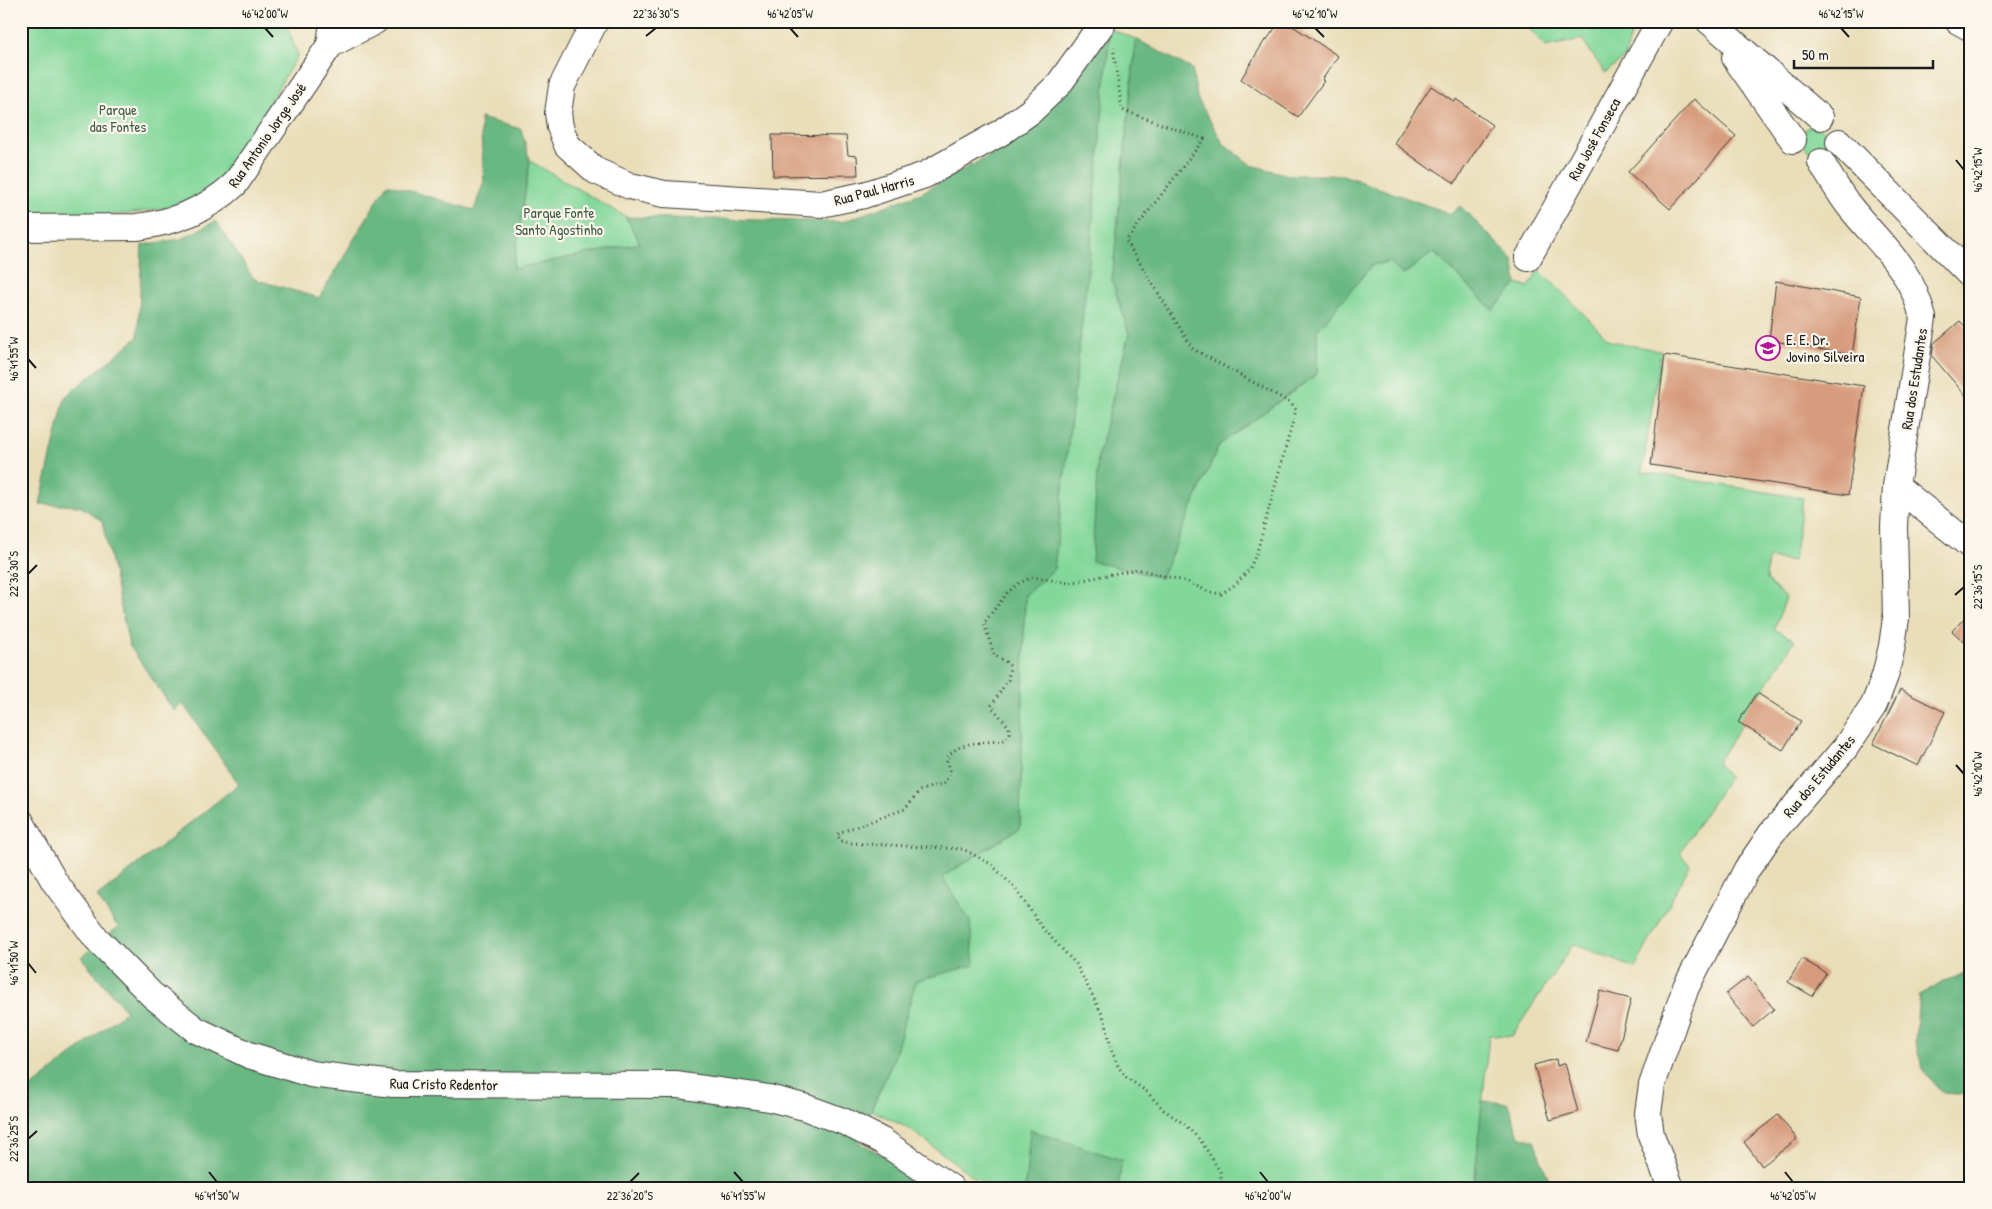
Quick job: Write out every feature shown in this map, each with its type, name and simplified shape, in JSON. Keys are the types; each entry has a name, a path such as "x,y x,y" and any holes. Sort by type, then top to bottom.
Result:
{"street":[{"path":"332,33 375,21"},
{"name":"Rua Paul Harris","path":"595,21 562,86 558,112 560,127 567,145 596,171 630,186 664,194 821,204 864,195 925,175 1000,133 1031,111 1108,31"},
{"name":"Rua José Fonseca","path":"1528,258 1660,21"},
{"path":"1708,21 1820,117 1834,132 1839,142 1971,276"},
{"path":"1708,21 1793,140 1810,159 1821,162 1831,157 1839,142"},
{"path":"1958,21 1971,28"},
{"name":"Rua Antonio Jorge José","path":"21,228 137,227 186,216 205,207 236,184 332,33"},
{"path":"1793,140 1793,130 1797,122 1810,114 1820,117"},
{"name":"Rua dos Estudantes","path":"1671,1188 1651,1135 1648,1113 1652,1084 1686,987 1747,869 1771,834 1845,748 1874,704 1885,676 1892,646 1896,618 1894,527 1896,486 1923,318 1919,300 1905,272 1848,205 1821,162"},
{"path":"1896,486 1971,546"},
{"name":"Rua Cristo Redentor","path":"21,822 54,881 96,938 152,995 196,1030 249,1055 311,1074 393,1084 677,1085 768,1098 804,1107 845,1122 882,1141 951,1188"}],"path":[{"path":"1108,31 1122,110 1204,139 1126,241 1193,349 1291,403 1296,410 1257,552 1249,570 1236,584 1221,594 1208,592 1188,582 1137,569 1069,583 1033,577 1019,583 993,609 984,623 994,655 1010,666 1008,680 991,706 1009,728 1010,734 1005,740 970,743 958,747 946,760 951,773 944,783 920,791 905,809 841,832 838,838 850,843 963,849 990,864 1014,887 1044,930 1060,944 1076,964 1105,1020 1112,1052 1119,1068 1126,1077 1147,1092 1164,1110 1184,1124 1202,1141 1221,1173 1221,1183 1218,1188"}],"green space":[{"name":"Parque das Fontes","path":"21,21 285,21 298,55 234,160 221,177 203,192 181,203 155,210 127,214 21,215"},
{"path":"1522,21 1635,21 1625,57 1605,73 1582,39 1546,47"},
{"path":"1110,29 1136,39 1112,280 1129,334 1098,456 1161,578 1219,445 1317,374 1317,331 1372,265 1390,262 1403,275 1433,252 1493,310 1517,284 1529,287 1539,269 1610,341 1661,351 1642,472 1803,498 1794,561 1768,558 1766,580 1786,598 1774,629 1795,640 1717,763 1729,777 1680,852 1690,865 1635,968 1573,944 1512,1036 1489,1035 1474,1188 1118,1188 1122,1160 1025,1188 994,1188 974,1177 908,1128 871,1110 893,1061 916,981 970,921 942,877 1020,828 1025,595 1054,569"},
{"path":"1110,29 1091,243 1054,569 1025,595 1020,828 942,877 970,921 974,965 916,981 893,1061 857,1141 902,1166 928,1188 21,1188 21,1096 126,1011 81,957 118,927 97,897 239,784 183,704 174,711 129,645 102,521 80,506 40,504 65,397 138,337 142,245 181,239 216,221 254,279 319,298 387,184 474,210 484,181 480,118 521,129 530,161 513,269 640,243 626,217 842,222 921,193 1020,139 1064,92"},
{"path":"1136,39 1192,69 1197,98 1223,143 1251,165 1288,175 1343,175 1451,214 1460,206 1513,259 1517,284 1493,310 1434,252 1402,275 1390,262 1372,265 1317,331 1317,374 1219,445 1161,578 1092,561 1098,456 1129,334 1112,280"},
{"path":"1814,126 1823,130 1827,139 1823,148 1814,152 1805,148 1801,139 1805,130"},
{"name":"Parque Fonte Santo Agostinho","path":"530,161 626,217 640,243 513,269"},
{"path":"1971,972 1971,1095 1943,1093 1924,1072 1915,1043 1919,995 1944,981"},
{"path":"1482,1101 1508,1103 1519,1136 1534,1141 1551,1186 1569,1179 1573,1188 1474,1188"},
{"path":"1030,1130 1122,1160 1118,1188 1025,1188"}],"building":[{"path":"1280,21 1285,21 1338,56 1322,80 1324,81 1298,117 1241,79 1265,40"},
{"path":"1431,86 1455,102 1456,99 1492,125 1455,183 1432,168 1431,170 1394,143"},
{"path":"1694,99 1736,136 1670,209 1628,172"},
{"path":"772,135 846,136 848,155 857,156 858,175 773,176"},
{"path":"1776,281 1861,297 1852,355 1769,340"},
{"path":"1960,321 1971,333 1971,402 1932,356 1934,343"},
{"path":"1665,355 1864,386 1848,495 1651,465"},
{"path":"1971,611 1971,648 1952,631"},
{"path":"1900,690 1945,712 1918,766 1873,744"},
{"path":"1757,693 1801,721 1783,750 1738,722"},
{"path":"1802,959 1826,973 1812,996 1788,982"},
{"path":"1748,977 1774,1009 1753,1027 1726,994"},
{"path":"1600,991 1631,999 1618,1050 1586,1042"},
{"path":"1556,1059 1557,1066 1565,1063 1578,1112 1550,1120 1534,1065"},
{"path":"1778,1115 1797,1139 1762,1166 1744,1142"}],"place":[{"name":"E. E. Dr. Jovino Silveira","path":"1768,348"}]}
